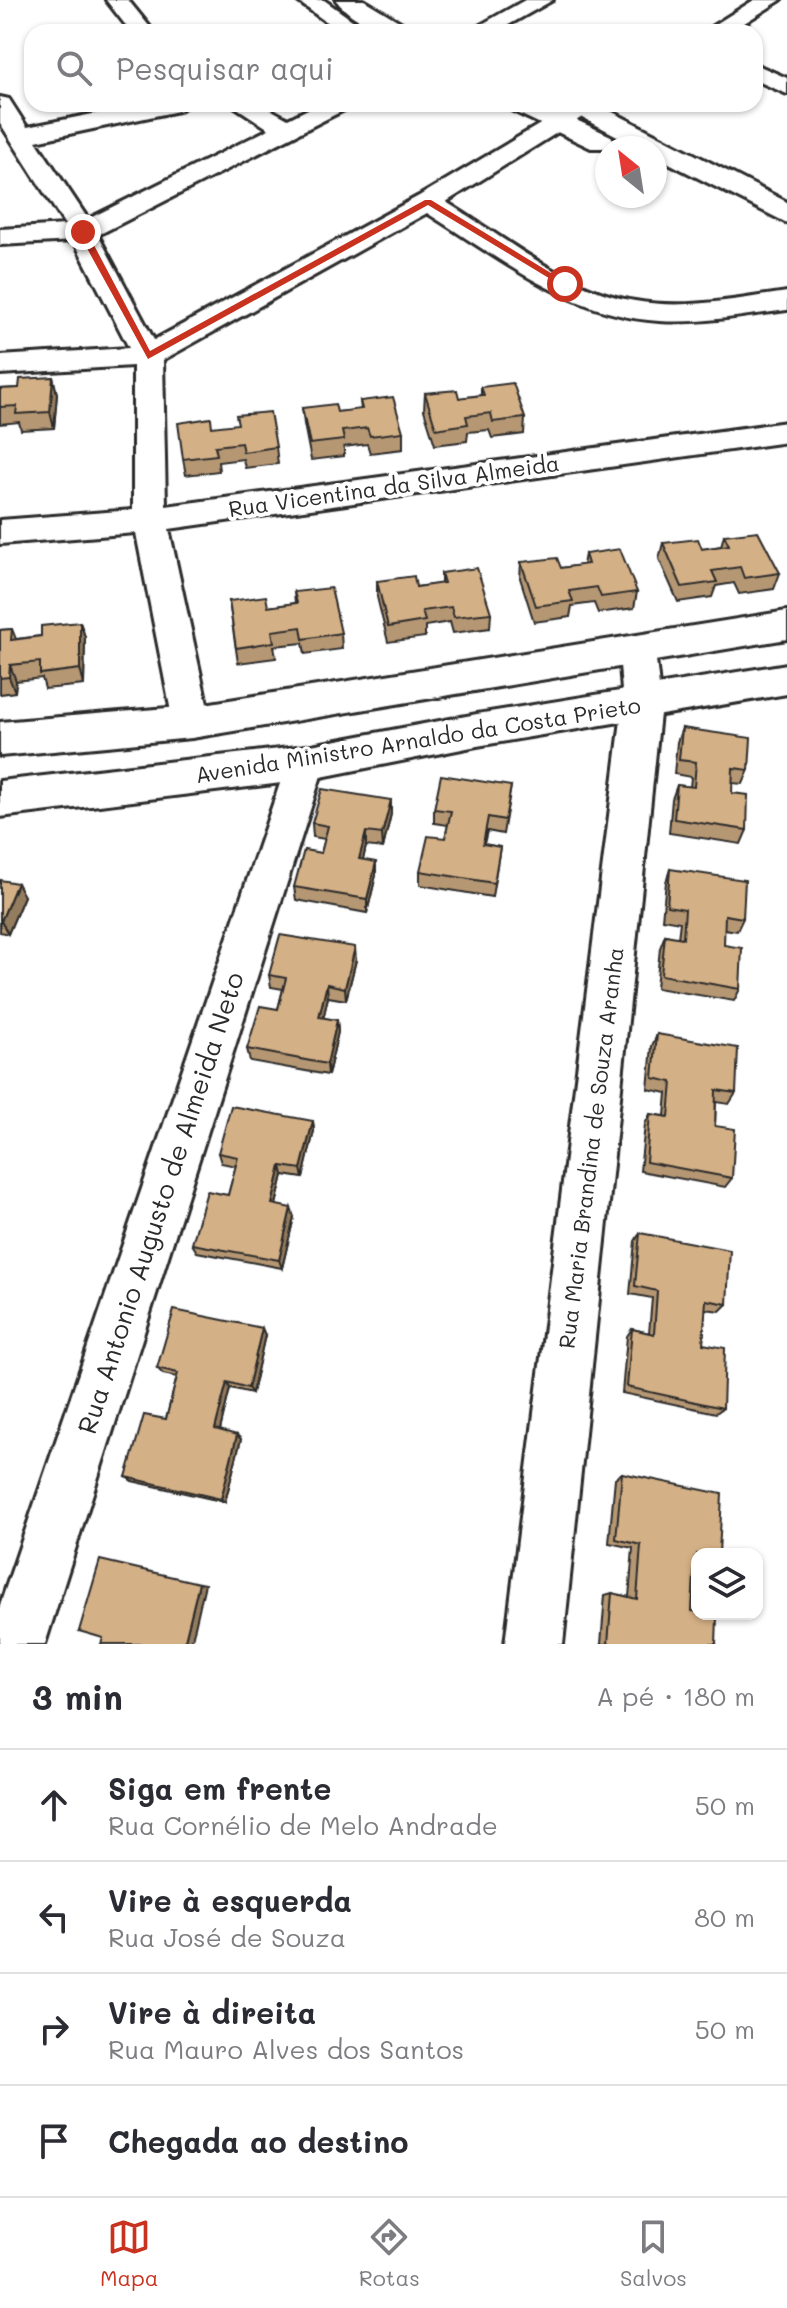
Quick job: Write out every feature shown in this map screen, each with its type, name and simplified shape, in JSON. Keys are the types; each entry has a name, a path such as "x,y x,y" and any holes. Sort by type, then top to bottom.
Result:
{"street":[{"path":"117,0 136,24"},
{"path":"308,0 345,24"},
{"path":"348,0 388,24"},
{"path":"495,24 542,0"},
{"path":"728,24 770,0"},
{"path":"763,75 787,87"},
{"path":"0,104 83,232 148,356 150,520 192,722"},
{"path":"22,136 139,112"},
{"path":"257,112 288,129"},
{"path":"0,237 83,232 321,112"},
{"path":"0,365 148,356 428,202 573,112"},
{"path":"581,112 603,136"},
{"path":"584,112 787,214"},
{"path":"667,175 787,240"},
{"path":"428,202 565,284 613,306 685,314 787,301"},
{"name":"Rua Vicentina da Silva Almeida","path":"0,532 150,520 787,432"},
{"path":"0,739 192,722 787,625"},
{"name":"Rua Maria Brandina de Souza Aranha","path":"534,1644 642,704 637,651"},
{"name":"Avenida Ministro Arnaldo da Costa Prieto","path":"0,799 306,763 477,730 787,679"},
{"name":"Rua Antonio Augusto de Almeida Neto","path":"16,1644 306,763"}],"building":[{"path":"53,377 50,412 16,414 17,406 0,407 0,389 19,388 20,379"},
{"path":"513,383 525,418 493,422 491,413 466,416 468,424 436,429 425,393 457,390 459,398 484,395 481,387"},
{"path":"393,397 403,432 370,436 367,428 342,431 344,440 310,444 302,408 335,404 337,412 362,409 360,401"},
{"path":"270,412 276,447 243,452 241,443 215,446 217,455 183,459 178,423 211,418 212,427 238,424 236,415"},
{"path":"758,531 780,573 744,578 740,567 712,571 717,582 682,587 663,543 698,539 702,549 729,545 724,535"},
{"path":"620,549 637,592 601,597 597,587 569,591 573,601 536,606 521,562 557,558 561,568 588,564 585,554"},
{"path":"477,568 491,613 454,617 451,607 422,611 425,621 388,627 377,581 414,576 416,587 444,583 441,573"},
{"path":"331,588 341,633 303,639 301,627 272,631 274,642 236,648 229,601 266,596 268,607 297,603 294,592"},
{"path":"80,622 80,669 40,674 40,662 10,665 9,677 0,678 0,630 12,629 11,640 41,636 41,626"},
{"path":"682,728 751,738 749,770 733,768 732,793 748,795 747,830 674,819 677,785 694,787 696,762 679,760"},
{"path":"441,775 511,786 505,820 488,817 483,844 500,847 494,883 420,871 428,836 445,838 451,811 434,809"},
{"path":"322,789 391,800 382,834 366,832 359,859 376,862 367,899 294,887 304,850 321,853 328,826 312,823"},
{"path":"670,869 745,880 743,918 725,915 724,945 742,948 740,989 661,975 665,935 683,938 685,909 667,906"},
{"path":"0,880 17,883 1,921 0,921"},
{"path":"280,935 355,947 345,988 327,984 319,1017 337,1020 327,1064 247,1049 260,1006 278,1009 286,978 269,975"},
{"path":"657,1034 738,1048 736,1093 716,1090 715,1126 735,1129 732,1178 646,1162 650,1114 669,1117 672,1082 653,1078"},
{"path":"231,1106 313,1121 301,1169 281,1166 272,1204 291,1208 279,1260 192,1244 207,1191 228,1195 238,1157 218,1153"},
{"path":"640,1233 730,1250 727,1304 706,1300 703,1344 725,1348 723,1408 627,1387 632,1329 654,1334 657,1291 635,1286"},
{"path":"174,1310 262,1328 248,1388 227,1382 215,1429 237,1435 221,1499 126,1477 144,1415 166,1419 178,1373 157,1368"},
{"path":"622,1473 722,1494 719,1548 691,1548 691,1620 717,1620 716,1644 608,1644 612,1593 637,1599 641,1545 616,1539"},
{"path":"100,1560 199,1583 184,1644 101,1644 103,1638 79,1631"}],"route":[{"path":"83,232 148,356 428,202 565,284"}]}
